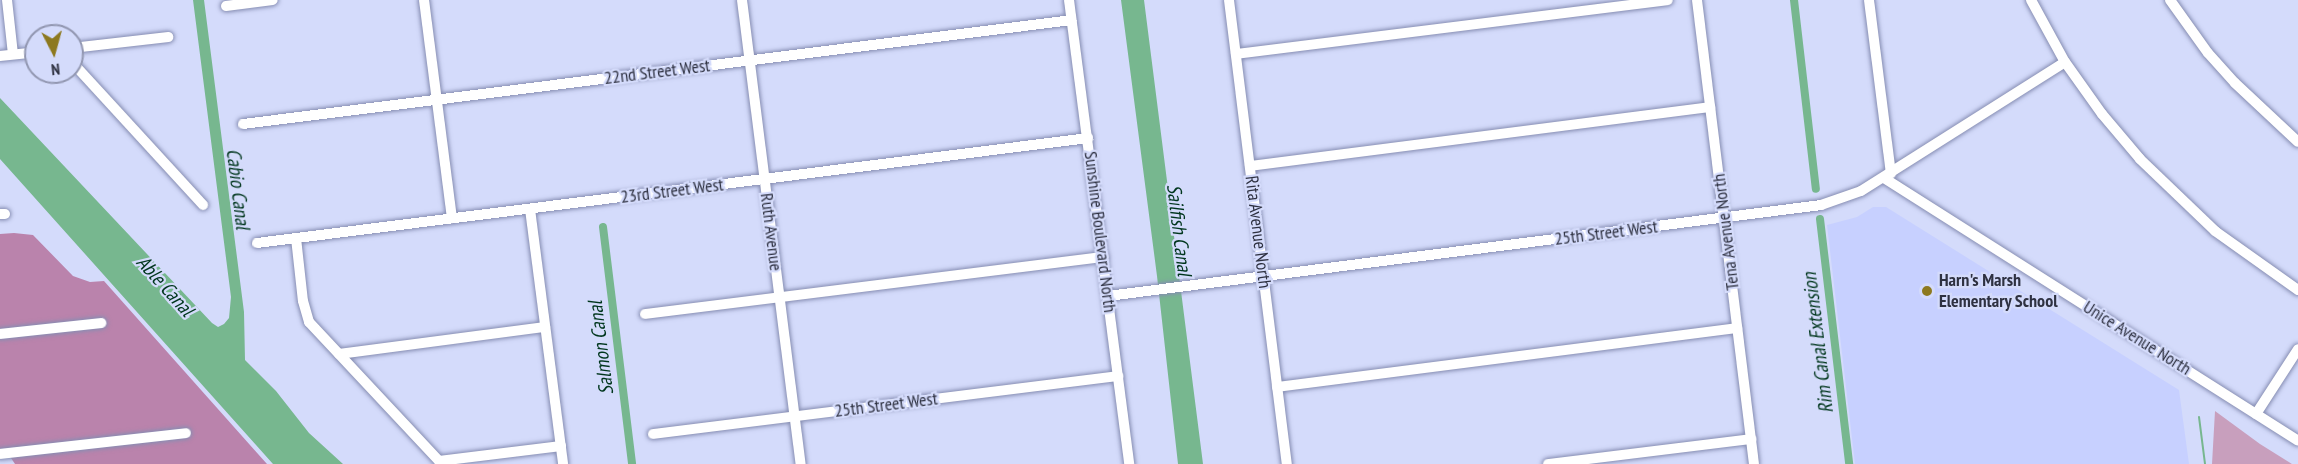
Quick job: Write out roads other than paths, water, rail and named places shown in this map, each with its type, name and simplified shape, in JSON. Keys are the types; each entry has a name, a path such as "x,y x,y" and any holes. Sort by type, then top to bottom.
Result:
{"street":[{"path":"7,0 13,54"},
{"path":"226,6 273,0"},
{"path":"424,0 452,218"},
{"name":"Ruth Avenue","path":"742,0 801,464"},
{"name":"Sunshine Boulevard North","path":"1069,0 1129,464"},
{"name":"Rita Avenue North","path":"1229,0 1287,464"},
{"path":"1236,54 1668,0"},
{"name":"Tena Avenue North","path":"1697,0 1754,464"},
{"path":"1869,0 1888,176"},
{"path":"2031,0 2065,62 2121,138 2180,200 2232,244 2298,290"},
{"path":"2170,0 2201,44 2235,83 2298,142"},
{"name":"22nd Street West","path":"243,124 1072,20"},
{"path":"84,47 168,37"},
{"path":"0,56 24,53"},
{"name":"25th Street West","path":"1108,296 1827,203 1861,191 1888,176 2065,62"},
{"path":"84,75 204,205"},
{"path":"1250,166 1710,107"},
{"name":"23rd Street West","path":"257,243 1088,138"},
{"name":"Unice Avenue North","path":"1888,176 2298,441"},
{"path":"530,209 563,464"},
{"path":"296,238 305,312 309,322 440,463 561,446"},
{"path":"645,314 1103,257"},
{"path":"0,334 101,323"},
{"path":"339,354 546,327"},
{"path":"1277,387 1737,328"},
{"path":"2256,414 2298,349"},
{"name":"25th Street West","path":"653,434 1118,376"},
{"path":"0,454 186,433"},
{"path":"1548,464 1751,439"}],"water":[{"name":"Able Canal","path":"193,0 204,0 244,312 245,360 276,391 309,433 343,464 273,464 0,159 0,98 212,323 218,327 224,324 229,318 231,297"},
{"path":"1121,0 1144,0 1203,464 1178,464 1157,276"}],"waterway":[{"name":"Rim Canal Extension","path":"1794,0 1816,189"},
{"name":"Rim Canal Extension","path":"1820,219 1849,464"},
{"name":"Salmon Canal","path":"603,227 632,464"},
{"path":"2199,417 2205,464"}],"place":[{"name":"Harn's Marsh Elementary School","path":"1927,291"}],"water label":[{"name":"Cabio Canal","path":"238,189"},
{"name":"Sailfish Canal","path":"1179,230"}]}
